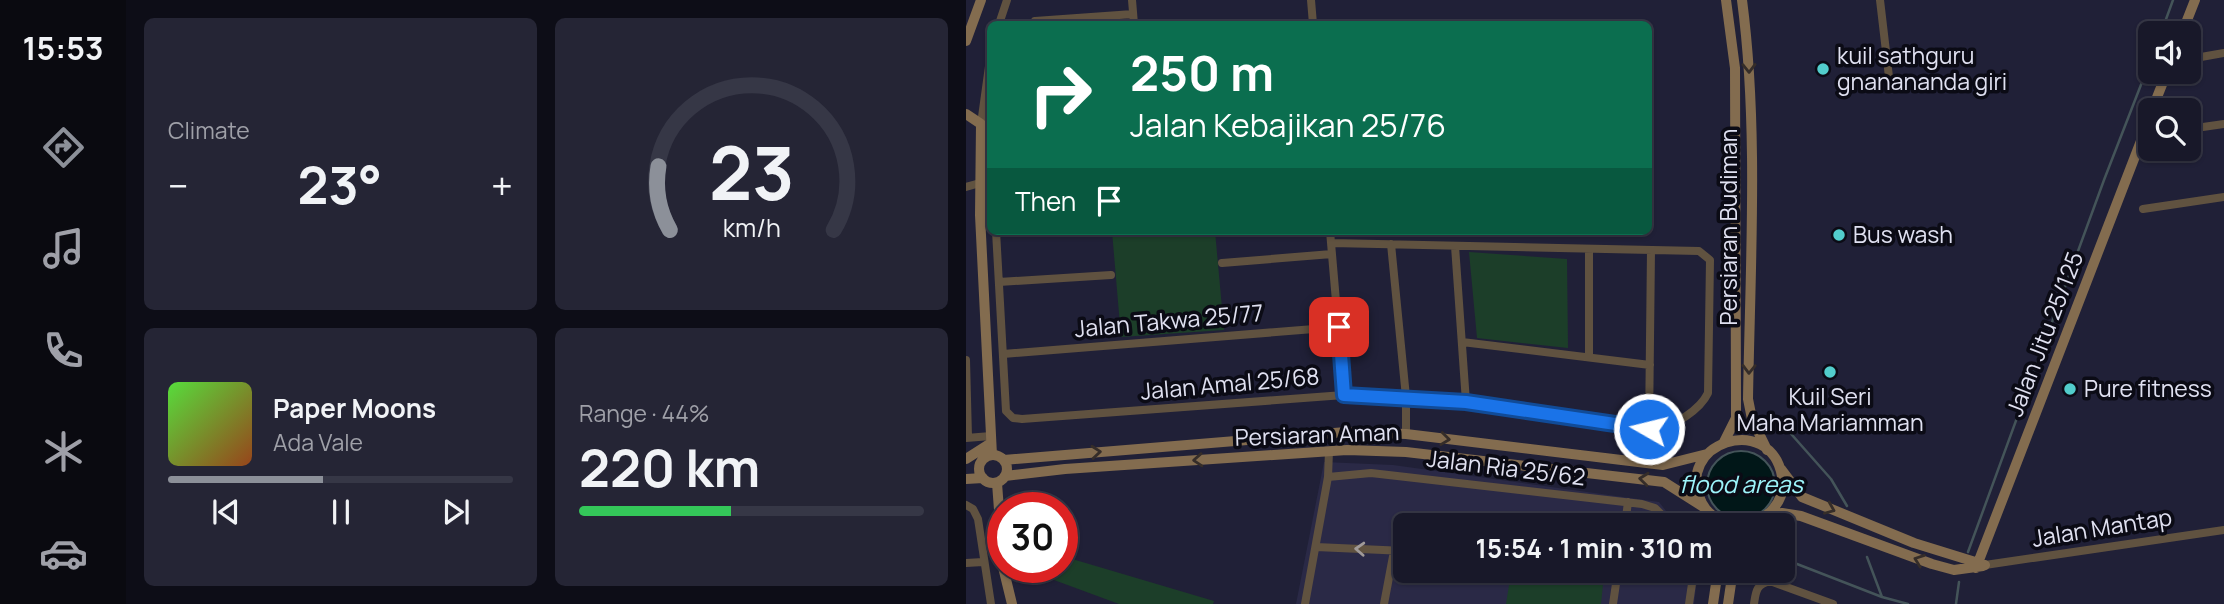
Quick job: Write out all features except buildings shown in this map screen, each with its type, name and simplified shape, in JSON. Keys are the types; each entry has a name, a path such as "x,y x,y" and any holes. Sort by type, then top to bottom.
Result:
{"street":[{"path":"966,41 981,0"},
{"path":"1000,21 1007,0"},
{"path":"1132,0 1134,21"},
{"path":"1311,0 1313,21"},
{"name":"Persiaran Budiman","path":"1724,442 1736,418 1735,68 1726,0"},
{"path":"1732,0 1735,68"},
{"name":"Persiaran Budiman","path":"1742,0 1749,51 1751,141 1748,399 1752,419 1780,467"},
{"path":"1880,0 1889,77"},
{"path":"2187,21 2195,0"},
{"path":"1035,21 1133,14"},
{"path":"2201,57 2224,53"},
{"path":"987,81 981,124 980,183 985,214 992,455"},
{"path":"966,114 981,124"},
{"path":"2201,127 2224,124"},
{"name":"Jalan Jitu 25/125","path":"1980,565 2138,149"},
{"path":"966,187 980,183"},
{"path":"2143,209 2224,197"},
{"path":"996,235 1003,354"},
{"path":"1331,235 1344,395"},
{"path":"1332,243 1699,250 1710,260 1708,393 1704,403 1667,428 1649,429 1651,250"},
{"path":"1391,244 1406,397 1406,435"},
{"path":"1455,246 1466,402"},
{"path":"1589,249 1589,358"},
{"path":"1222,263 1332,254"},
{"path":"999,282 1111,275"},
{"name":"Jalan Takwa 25/77","path":"1003,354 1339,327"},
{"path":"1462,342 1650,365"},
{"name":"Jalan Amal 25/68","path":"1003,354 1006,411 1013,418 1344,395 1466,402 1649,429"},
{"path":"966,360 967,438 991,440"},
{"name":"Persiaran Aman","path":"1004,460 1346,432 1406,435 1663,465 1707,454"},
{"path":"966,459 991,440"},
{"path":"1705,508 1698,495 1696,481 1699,466 1707,454 1724,442 1747,440 1768,450"},
{"path":"1305,604 1328,477 1329,451"},
{"name":"Persiaran Aman","path":"1001,479 1065,470 1329,451 1406,452 1664,482 1709,513"},
{"path":"1061,454 1053,463 1065,470"},
{"path":"966,465 980,464 992,455 1004,460 1007,468 999,492"},
{"path":"980,464 983,478"},
{"path":"1780,467 1802,497 1914,544 1980,565"},
{"path":"1770,513 1781,494 1783,480 1780,467"},
{"path":"1002,492 1022,474"},
{"name":"Jalan Ria 25/62","path":"1328,477 1384,474 1628,502 1655,508 1660,513"},
{"path":"966,479 983,478 989,482 1001,479"},
{"path":"1627,513 1628,502"},
{"path":"966,505 973,509 978,519 990,604"},
{"path":"1795,515 1954,570 1980,565"},
{"name":"Jalan Mantap","path":"1980,565 2224,530"},
{"path":"1315,547 1393,551"},
{"path":"1384,604 1393,556"},
{"path":"966,564 984,562"},
{"path":"1754,604 1756,589 1761,583 1769,581 1833,604"},
{"path":"1007,583 1012,604"},
{"path":"1613,604 1616,583"},
{"path":"1689,604 1692,583"},
{"path":"1713,604 1716,583"},
{"path":"1728,604 1731,583"}],"shaded area":[{"path":"1324,462 1393,465 1659,502 1668,513 1393,513 1393,583 1697,583 1694,604 1296,604"}],"green space":[{"path":"1112,235 1215,235 1224,330 1121,337"},
{"path":"1469,252 1567,259 1568,348 1477,338"},
{"path":"1078,561 1214,601 1213,604 1119,604 1062,583 1078,583"},
{"path":"1509,583 1603,584 1601,604 1506,604"}],"water":[{"name":"flood areas","path":"1734,451 1754,453 1765,461 1775,478 1773,498 1760,513 1722,513 1707,492 1709,472 1717,461"}],"waterway":[{"path":"2165,21 2173,0"},
{"path":"1968,552 2141,84"},
{"path":"1777,418 1831,479 1847,506"},
{"path":"1867,557 1882,597"},
{"path":"1795,564 1882,597 1908,604"},
{"path":"1956,604 1959,582"}],"place":[{"name":"kuil sathguru gnanananda giri","path":"1823,69"},
{"name":"Bus wash","path":"1839,235"},
{"name":"Kuil Seri Maha Mariamman","path":"1830,372"},
{"name":"Pure fitness","path":"2070,389"}],"route":[{"path":"1339,327 1344,395 1466,402 1649,429"}]}
